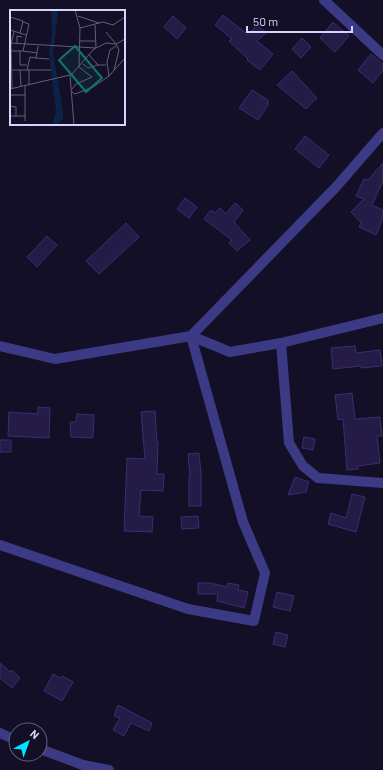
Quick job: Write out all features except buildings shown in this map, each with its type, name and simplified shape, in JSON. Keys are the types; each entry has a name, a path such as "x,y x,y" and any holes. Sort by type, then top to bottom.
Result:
{"street":[{"path":"324,0 383,55"},
{"path":"191,336 336,187 383,134"},
{"path":"0,346 55,359 191,336 230,352 281,343 383,318"},
{"path":"0,545 188,609 254,621 265,573 243,522 191,336"},
{"path":"281,343 289,442 303,466 318,478 383,483"},
{"path":"48,752 83,765 109,770"}]}
